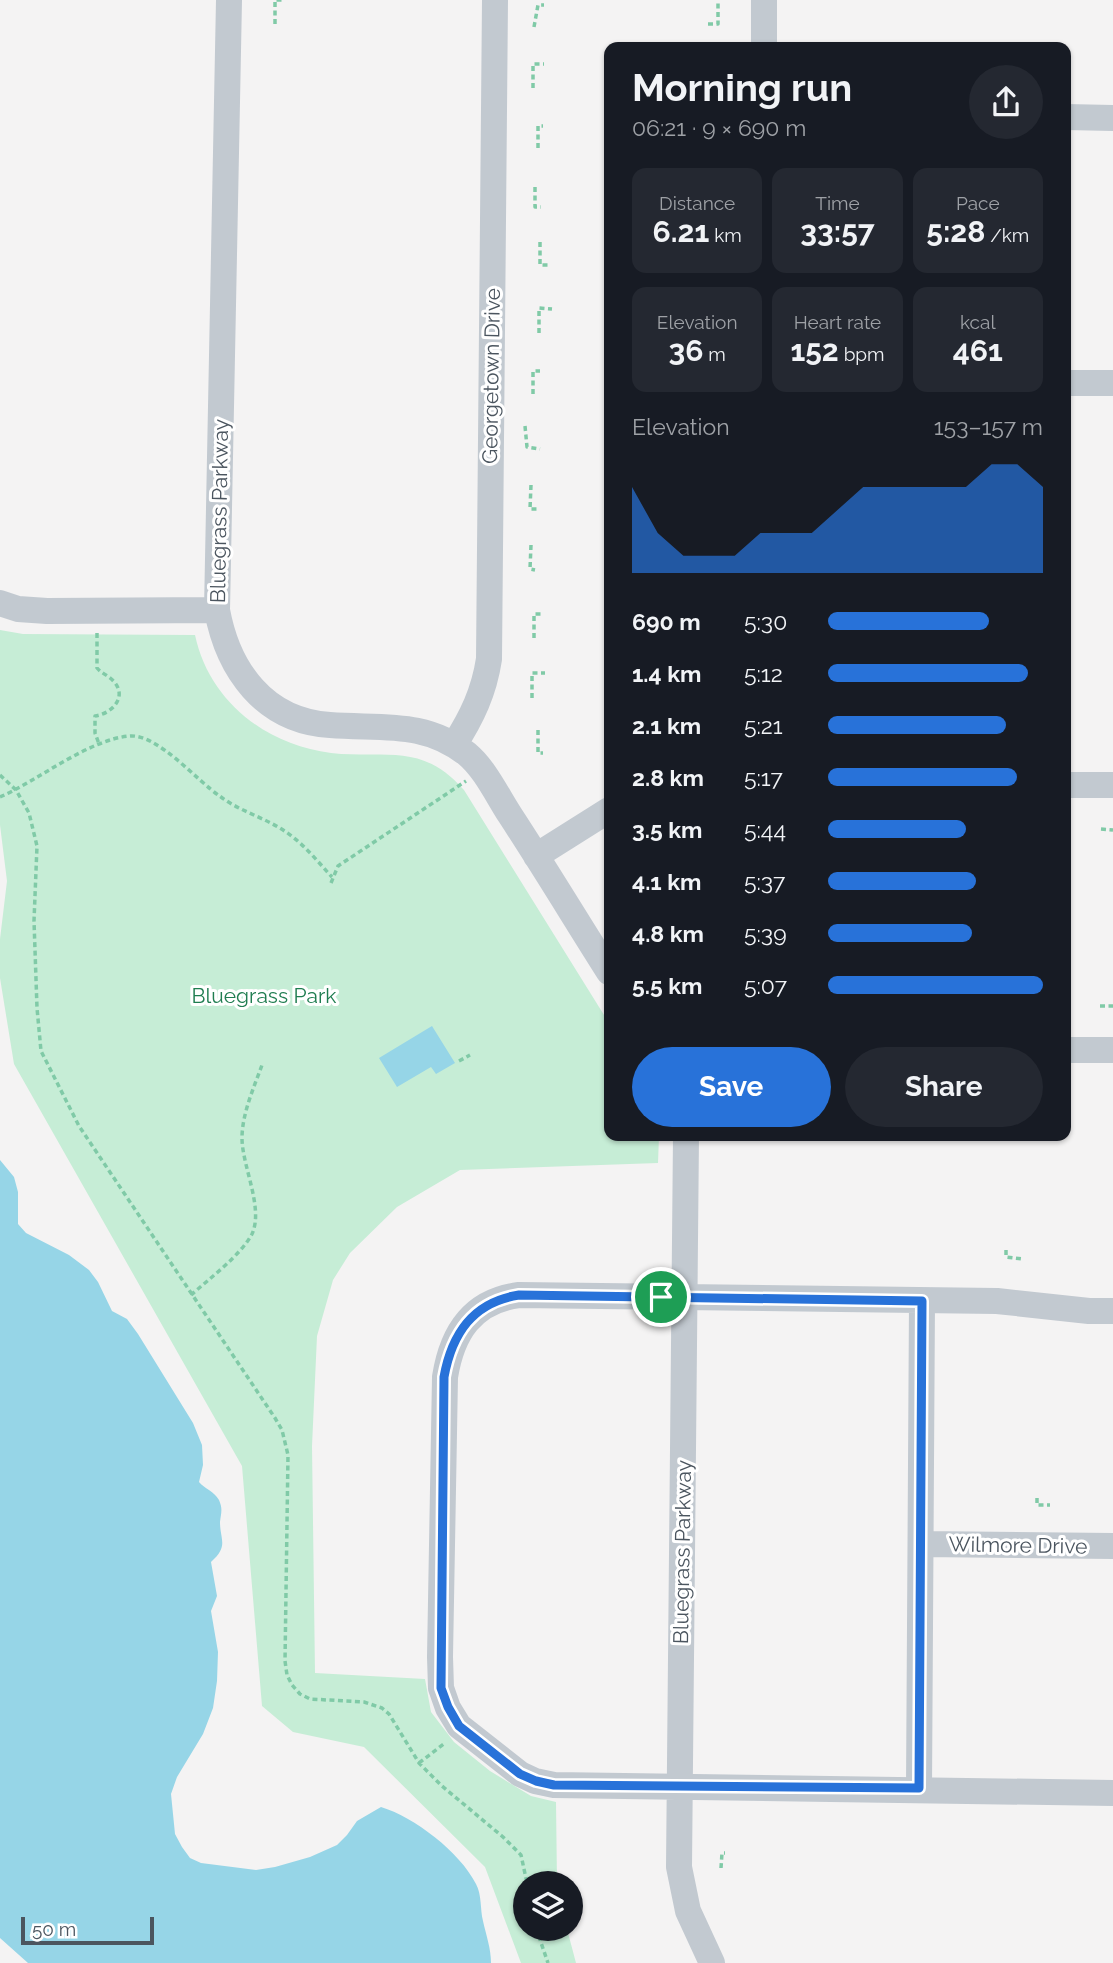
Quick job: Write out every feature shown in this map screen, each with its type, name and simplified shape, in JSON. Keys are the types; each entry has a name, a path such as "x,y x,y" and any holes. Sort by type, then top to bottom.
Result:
{"street":[{"name":"Bluegrass Parkway","path":"229,0 217,610 229,654 246,681 261,697 288,715 328,725 401,727 425,732 454,745 470,757 604,964"},
{"name":"Georgetown Drive","path":"454,745 478,704 489,659 495,0"},
{"path":"764,0 764,42"},
{"path":"1071,117 1113,118"},
{"path":"1071,383 1113,383"},
{"path":"0,603 18,609 47,611 217,610"},
{"path":"1071,785 1113,785"},
{"path":"536,856 604,813"},
{"path":"1071,1050 1113,1050"},
{"name":"Bluegrass Parkway","path":"686,1141 679,1867 688,1911 712,1963"},
{"path":"1113,1311 997,1301 519,1295 501,1297 477,1310 461,1331 448,1355 444,1377 440,1657 441,1688 459,1726 520,1774 554,1785 919,1788 1113,1793"},
{"path":"919,1788 922,1301"},
{"name":"Wilmore Drive","path":"922,1544 1113,1546"}],"path":[{"path":"708,24 718,24 718,0"},
{"path":"275,24 275,1 282,1"},
{"path":"534,27 538,5 544,5"},
{"path":"533,88 533,64 544,64"},
{"path":"538,148 538,126 543,126"},
{"path":"535,187 535,207 541,207"},
{"path":"540,242 540,265 548,265"},
{"path":"538,333 539,308 552,309"},
{"path":"533,394 533,371 540,371"},
{"path":"526,426 527,447 540,449"},
{"path":"531,485 530,509 539,509"},
{"path":"531,545 530,569 535,570"},
{"path":"534,638 534,614 544,614"},
{"path":"97,633 97,668 112,679 118,688 118,701 112,710 95,716 95,733 99,744"},
{"path":"532,698 532,673 545,673"},
{"path":"538,730 538,753 543,753"},
{"path":"0,797 99,744 129,736 140,736 166,751 220,797 286,832 332,877"},
{"path":"0,775 16,790 29,813 37,846 34,921 41,1051 79,1126 275,1418 287,1444 287,1675 300,1694 310,1699 364,1702 382,1708 389,1714 419,1763 521,1855 524,1871"},
{"path":"331,883 338,866 470,777"},
{"path":"1101,830 1113,830"},
{"path":"1100,1006 1113,1006"},
{"path":"459,1061 470,1055"},
{"path":"191,1295 239,1250 253,1233 255,1210 242,1137 262,1065"},
{"path":"1006,1250 1006,1257 1023,1259"},
{"path":"1037,1498 1037,1505 1050,1505"},
{"path":"419,1763 444,1743"},
{"path":"721,1868 724,1853"},
{"path":"540,1941 548,1963"}],"green space":[{"name":"Bluegrass Park","path":"0,630 23,634 195,635 202,659 213,680 244,716 263,730 307,748 331,753 418,759 448,775 464,790 604,1015 604,1141 659,1141 658,1163 460,1170 397,1207 350,1253 333,1280 317,1336 312,1446 315,1673 425,1679 431,1712 454,1742 490,1771 531,1796 556,1802 557,1871 513,1871 513,1941 570,1941 576,1963 521,1963 485,1867 364,1747 293,1732 262,1706 242,1466 14,1064 0,978 0,939 7,881 0,825"}],"water":[{"path":"432,1026 455,1063 436,1074 431,1067 397,1087 379,1058"},
{"path":"0,1160 14,1177 18,1192 18,1224 26,1233 69,1255 89,1270 112,1311 127,1319 138,1334 193,1423 202,1445 203,1465 199,1482 215,1494 221,1506 222,1547 211,1562 217,1596 211,1611 218,1652 213,1708 203,1734 177,1777 171,1794 175,1834 182,1847 190,1858 201,1863 256,1870 275,1867 310,1857 337,1845 357,1821 381,1807 408,1819 435,1837 469,1872 479,1893 491,1963 28,1963 0,1938"}],"route":[{"path":"501,1297 661,1297 922,1301 919,1788 554,1785 520,1774 459,1726 448,1707 441,1688 440,1657 444,1377 448,1355 477,1310 501,1297"}]}
